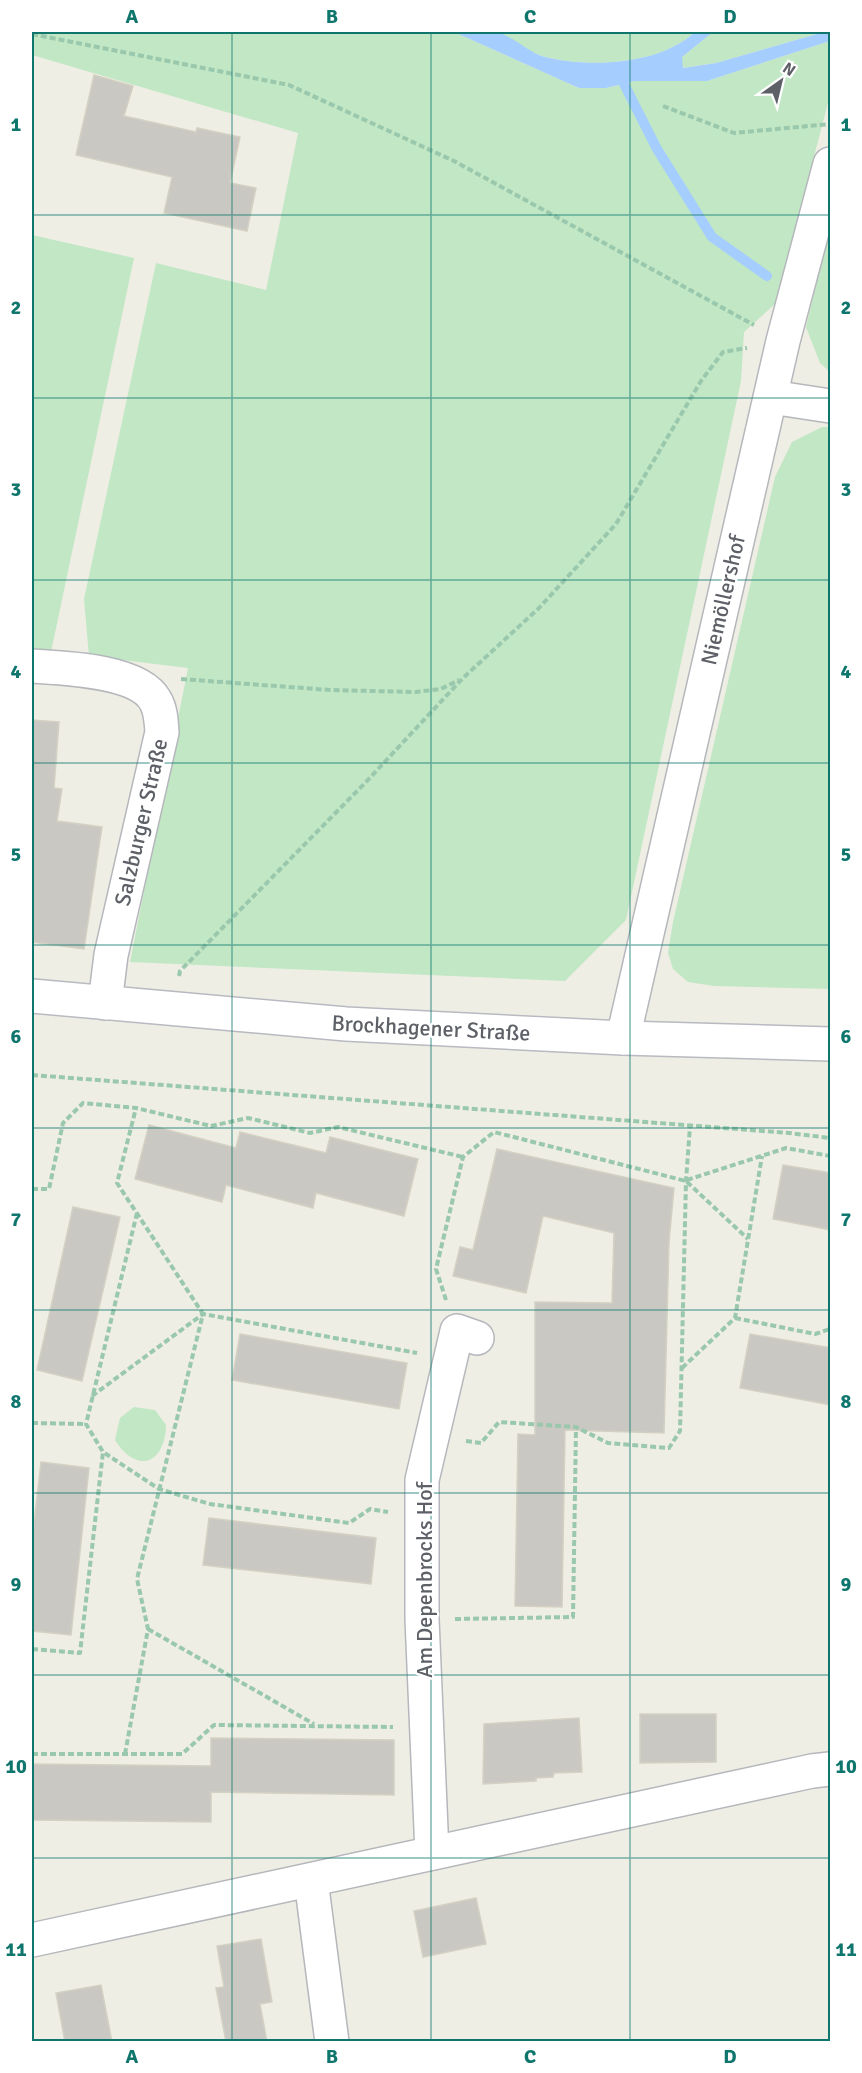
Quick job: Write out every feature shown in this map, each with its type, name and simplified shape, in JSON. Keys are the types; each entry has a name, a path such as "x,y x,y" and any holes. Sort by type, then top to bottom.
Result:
{"street":[{"name":"Niemöllershof","path":"623,1038 783,341 831,164"},
{"path":"771,397 831,405"},
{"path":"32,666 69,669 129,681 154,698"},
{"name":"Salzburger Straße","path":"105,1003 111,955 162,732 161,714 154,698"},
{"name":"Brockhagener Straße","path":"32,996 346,1024 623,1038 831,1044"},
{"name":"Am Depenbrocks Hof","path":"432,1853 422,1619 422,1480 430,1438 461,1342"},
{"path":"32,1940 812,1771 831,1769"},
{"path":"311,1880 332,2042"}],"path":[{"path":"32,34 289,85 454,161 783,341"},
{"path":"663,106 734,133 831,124"},
{"path":"178,984 180,971 463,678 539,608 616,524 701,381 723,352 783,341"},
{"path":"154,698 183,678 330,690 416,692 441,689 463,678"},
{"path":"32,1075 831,1138"},
{"path":"32,1189 49,1189 63,1123 83,1102 136,1108 211,1126 248,1118 310,1134 338,1127 463,1157"},
{"path":"125,1754 148,1629 137,1580 203,1314 117,1183 136,1108"},
{"path":"430,1438 482,1443 499,1422 576,1427 608,1443 669,1448 680,1431 686,1181 690,1126"},
{"path":"92,1396 203,1314 461,1342 436,1269 463,1157 494,1132 686,1181 748,1239"},
{"path":"686,1181 786,1148 831,1156"},
{"path":"681,1368 735,1318 762,1156"},
{"path":"137,1212 86,1424 103,1452 159,1489 210,1504 349,1523 369,1509 421,1517"},
{"path":"735,1318 815,1334 831,1329"},
{"path":"32,1423 86,1424"},
{"path":"422,1619 573,1617 576,1427"},
{"path":"32,1648 80,1653 103,1452"},
{"path":"148,1629 316,1725"},
{"path":"32,1755 182,1754 214,1725 427,1728"}],"green space":[{"path":"32,32 454,32 579,88 606,88 634,81 707,81 830,41 830,95 776,303 744,332 741,381 626,920 565,981 130,962 188,668 89,656 84,599 156,263 266,290 298,133 32,55"},
{"path":"496,32 695,32 680,43 663,51 624,61 603,63 545,57"},
{"path":"713,32 824,32 716,63 682,68 682,57"},
{"path":"830,226 830,372 820,363 806,327"},
{"path":"32,235 134,258 51,652 32,650"},
{"path":"822,427 830,427 830,989 714,986 688,982 673,969 668,953 673,922 775,477 792,442"},
{"path":"134,1407 155,1410 166,1425 161,1449 148,1460 140,1461 132,1458 115,1440 120,1418"}],"water":[{"path":"491,31 502,34 545,57 603,63 644,57 680,43 695,32 713,32 682,57 683,68 716,63 824,32 830,32 830,41 707,81 634,81 606,88 579,88 454,32"}],"building":[{"path":"94,75 133,86 124,116 196,132 197,128 240,137 230,183 256,188 247,231 164,213 172,177 76,155"},
{"path":"32,720 59,722 54,788 62,789 57,821 102,827 84,949 32,942"},
{"path":"149,1125 236,1148 240,1132 326,1153 330,1137 418,1159 404,1216 316,1193 313,1208 226,1185 222,1202 135,1179"},
{"path":"497,1149 674,1188 669,1242 664,1433 565,1430 562,1607 515,1606 518,1434 535,1435 535,1302 612,1303 614,1233 543,1216 526,1293 453,1276 460,1247 473,1250"},
{"path":"783,1165 831,1173 831,1230 773,1219"},
{"path":"73,1207 120,1217 82,1381 37,1370"},
{"path":"240,1334 407,1363 399,1409 232,1380"},
{"path":"750,1334 831,1348 831,1405 740,1388"},
{"path":"41,1462 89,1468 71,1635 32,1631 32,1541"},
{"path":"209,1518 376,1538 371,1584 203,1565"},
{"path":"640,1714 716,1714 716,1762 640,1763"},
{"path":"579,1718 582,1772 554,1773 553,1777 536,1778 536,1781 483,1784 484,1724"},
{"path":"211,1738 394,1740 394,1795 211,1792 211,1822 32,1820 32,1764 211,1766"},
{"path":"476,1898 486,1944 423,1957 414,1911"},
{"path":"261,1939 272,2002 260,2004 267,2042 226,2042 216,1988 224,1987 217,1946"},
{"path":"101,1985 112,2042 65,2042 56,1993"}],"waterway":[{"path":"618,72 657,149 712,237 767,276"}]}
